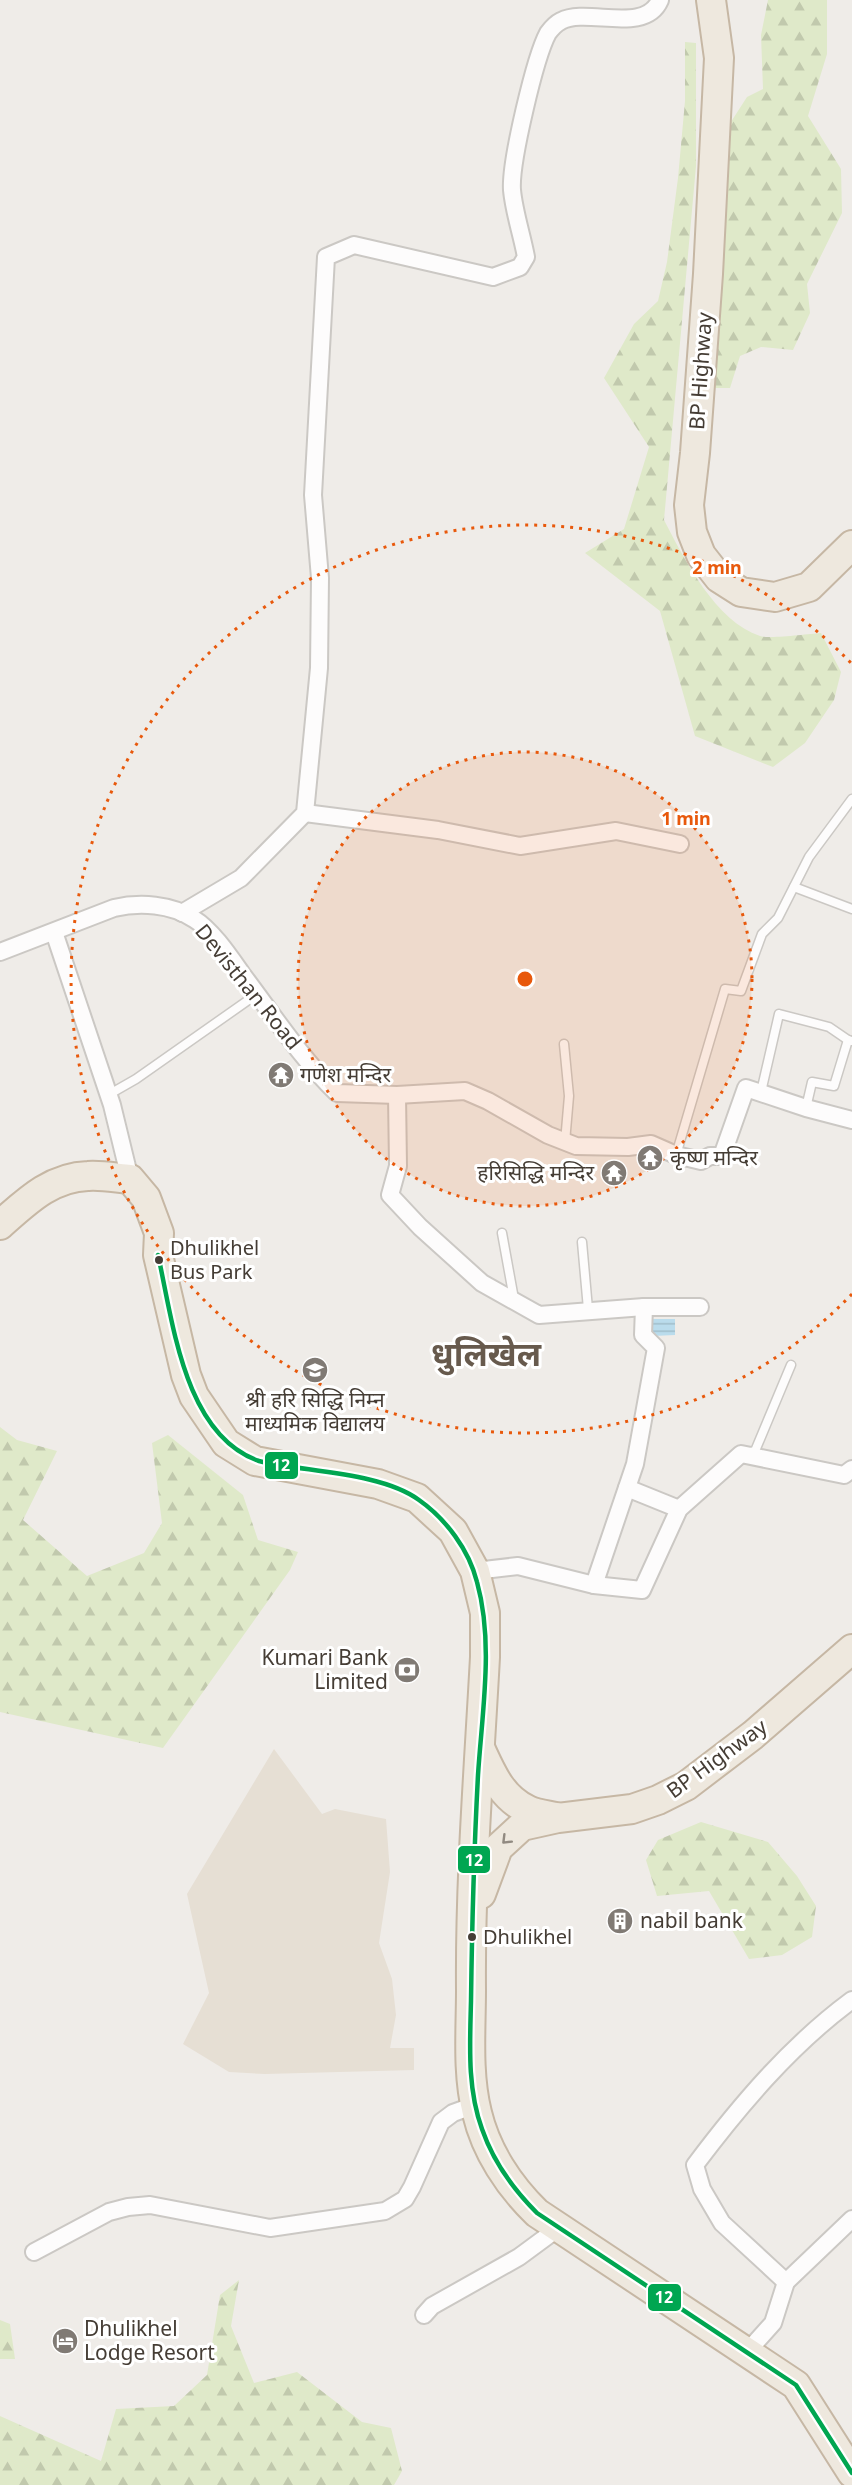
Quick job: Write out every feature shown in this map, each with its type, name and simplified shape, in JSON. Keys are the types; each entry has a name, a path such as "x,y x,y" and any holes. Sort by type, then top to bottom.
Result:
{"highway":[{"name":"BP Highway","path":"711,0 719,57 708,274 689,505 692,532 701,555 719,578 741,592 775,597 809,587 852,545"},
{"path":"0,1226 40,1191 70,1178 89,1176 130,1179 146,1198 159,1233 158,1256 186,1376 194,1396 226,1443 255,1461 378,1484 417,1498 453,1530 476,1571 485,1613 470,1939 472,2083 483,2134 507,2179 522,2199 557,2229 640,2281 746,2353 774,2368 796,2385 852,2473"},
{"name":"BP Highway","path":"470,1939 483,1887 498,1848 522,1826 558,1818 632,1809 658,1800 686,1786 753,1735 852,1649"},
{"name":"BP Highway","path":"480,1749 496,1783 512,1799 528,1810 558,1818"}],"street":[{"path":"182,913 241,879 305,813 319,668 320,578 313,495 326,257 354,245 493,277 520,267 526,257 512,188 517,145 539,57 549,32 562,20 580,17 639,16 651,10 660,0"},
{"path":"305,813 438,830 520,846 616,831 680,844"},
{"name":"Devisthan Road","path":"0,952 114,908 132,904 155,906 182,913 197,920 224,950 314,1070 337,1093 397,1095 465,1091 488,1101 526,1125 576,1146 628,1147 651,1144 676,1155 700,1161 710,1156 722,1156 747,1088 761,1092"},
{"path":"54,932 108,1095 130,1179"},
{"path":"761,1092 806,1108 852,1120"},
{"path":"397,1095 398,1166 390,1195 420,1227 482,1283 539,1315 588,1309 700,1307"},
{"path":"594,1584 636,1464 656,1348 643,1335 644,1307"},
{"path":"476,1571 518,1566 594,1584 642,1590 679,1509 741,1454 844,1475 852,1469"},
{"path":"627,1488 679,1509"},
{"path":"786,2282 722,2223 702,2189 695,2165 729,2120 818,2025 852,2000"},
{"path":"34,2252 109,2212 128,2207 150,2205 270,2228 386,2211 405,2199 441,2122 453,2113 476,2105"},
{"path":"746,2353 773,2323 786,2282 852,2219"},
{"path":"424,2315 432,2306 519,2257 557,2229"}],"lane":[{"path":"676,1155 724,988 741,991 762,934 778,918 809,857 852,799"},
{"path":"794,887 852,909"},
{"path":"108,1095 257,994"},
{"path":"761,1092 779,1014 829,1027 850,1041 834,1086 812,1082 806,1108"},
{"path":"564,1044 569,1096 565,1143"},
{"path":"502,1233 515,1303"},
{"path":"582,1242 588,1309"},
{"path":"741,1454 755,1451 791,1365"}],"shaded area":[{"path":"274,1749 322,1814 335,1809 386,1819 390,1872 379,1943 392,1979 396,2015 390,2048 414,2048 414,2070 265,2074 229,2072 183,2044 209,1993 187,1894"}],"green space":[{"path":"768,0 827,0 827,54 808,116 841,169 842,213 807,284 810,313 793,350 761,347 740,356 730,388 714,388 707,372 727,128 747,97 763,89 761,35"},
{"path":"685,42 696,43 696,166 664,520 681,553 703,587 729,617 744,629 765,637 821,633 841,672 834,700 805,743 773,767 695,736 660,611 585,553 624,529 649,447 604,378 634,324 658,301 667,262 678,178 685,101"},
{"path":"0,1427 17,1440 57,1451 23,1520 87,1576 144,1553 162,1523 152,1443 168,1435 243,1495 258,1540 298,1552 290,1570 163,1748 0,1712"},
{"path":"701,1822 768,1842 797,1876 816,1906 812,1937 782,1955 749,1959 709,1891 657,1896 646,1860 658,1840"},
{"path":"239,2280 231,2326 254,2383 297,2372 362,2422 391,2428 402,2471 394,2485 0,2485 0,2416 101,2461 116,2409 174,2406 207,2375 220,2295"},
{"path":"0,2320 10,2324 15,2359 0,2359"}],"water":[{"path":"653,1319 675,1319 675,1335 653,1336"}],"transit line":[{"name":"12","path":"158,1255 177,1343 186,1373 198,1402 214,1427 234,1447 259,1461 364,1478 403,1491 419,1500 447,1526 462,1547 473,1570 482,1605 486,1653 474,1859 470,2066 477,2113 498,2163 512,2184 537,2213 796,2385 852,2473"}],"place":[{"name":"गणेश मन्दिर","path":"281,1075"},
{"name":"कृष्ण मन्दिर","path":"650,1158"},
{"name":"हरिसिद्धि मन्दिर","path":"614,1173"},
{"name":"Dhulikhel Bus Park","path":"159,1260"},
{"name":"श्री हरि सिद्धि निम्न माध्यमिक विद्यालय","path":"315,1370"},
{"name":"Kumari Bank Limited","path":"407,1670"},
{"name":"nabil bank","path":"620,1921"},
{"name":"Dhulikhel","path":"472,1937"},
{"name":"Dhulikhel Lodge Resort","path":"65,2341"}],"district":[{"name":"धुलिखेल","path":"486,1354"}]}
